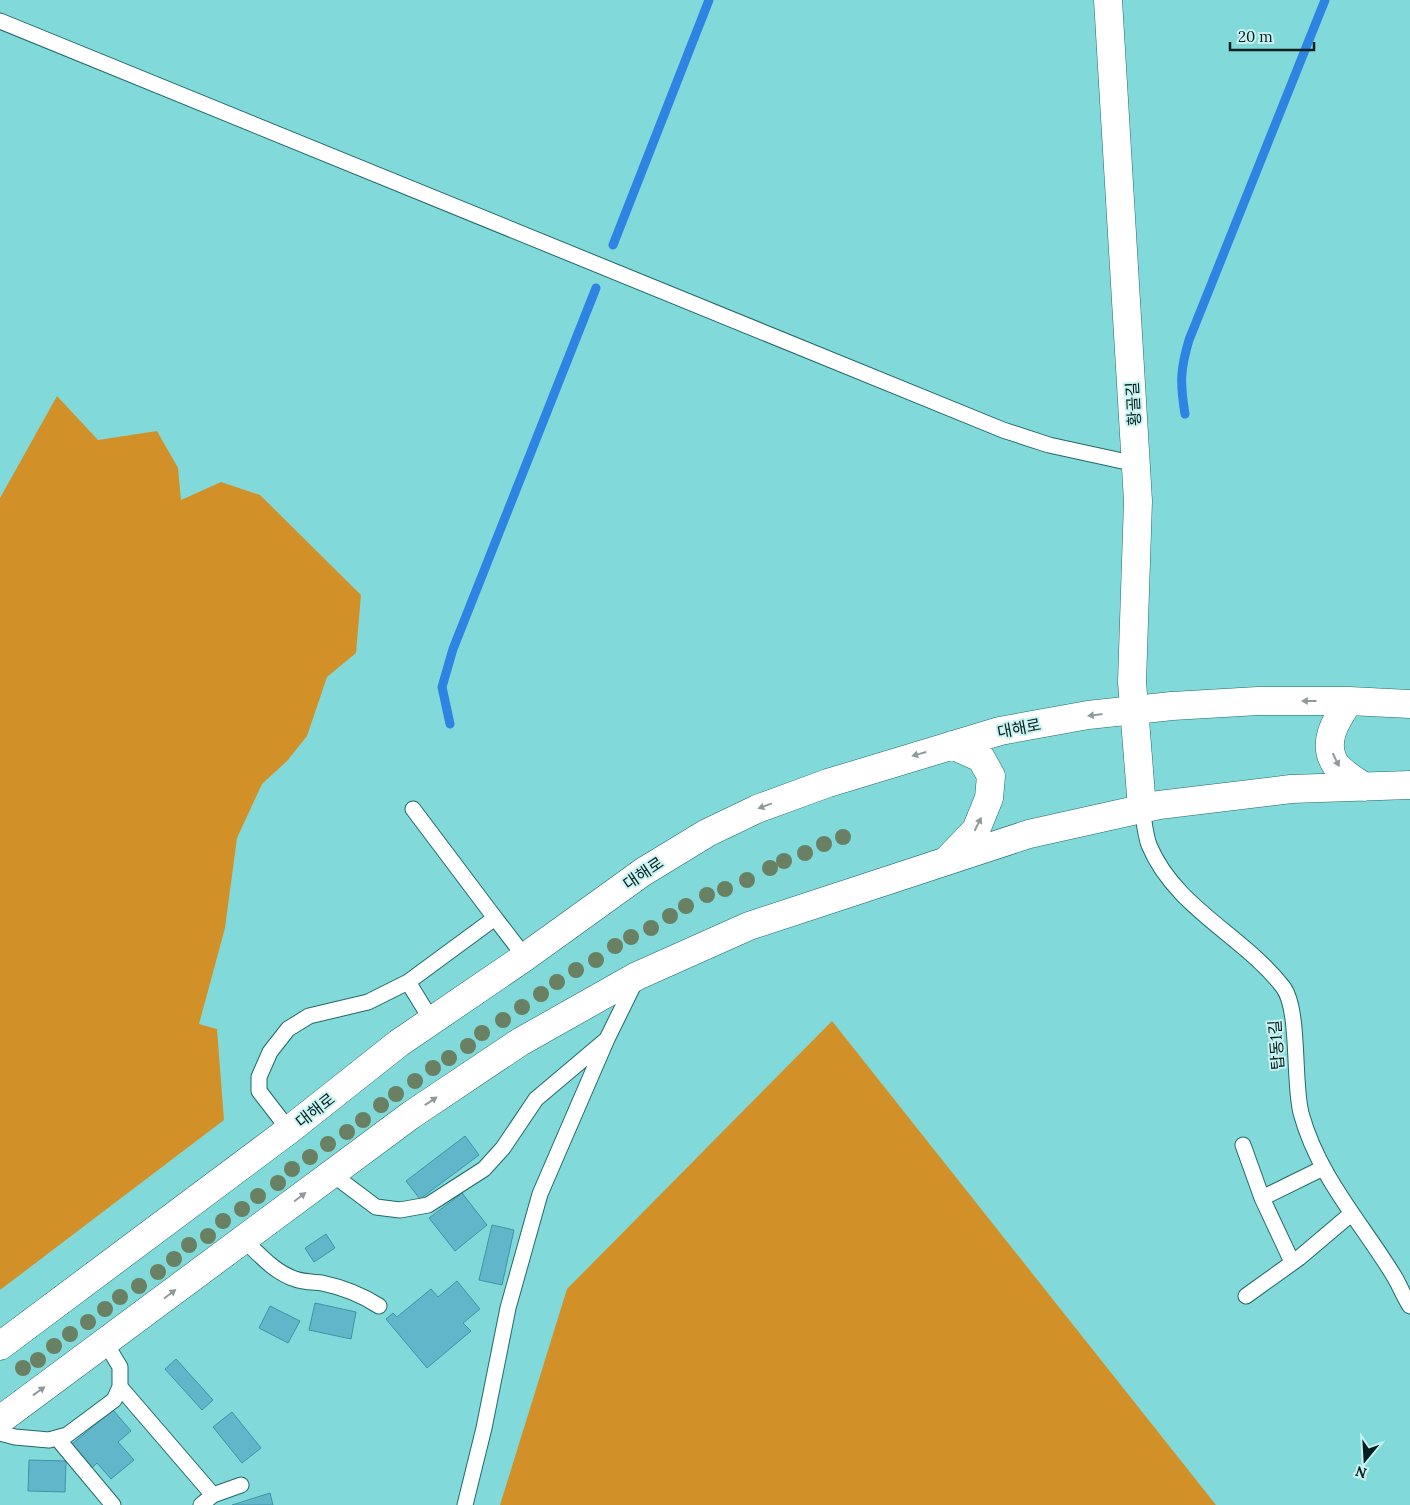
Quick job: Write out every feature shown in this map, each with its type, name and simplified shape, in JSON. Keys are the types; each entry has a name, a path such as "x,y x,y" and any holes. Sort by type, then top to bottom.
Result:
{"main road":[{"name":"황골길","path":"1108,0 1138,501 1132,682 1142,808"},
{"name":"대해로","path":"0,1346 289,1130 399,1043 526,957 643,872 707,833 757,809 828,783 1000,731 1088,715 1258,701 1349,701 1410,704"},
{"path":"1349,701 1334,723 1329,744 1336,766 1364,787"},
{"path":"946,860 976,830 990,798 990,776 981,758 952,745"},
{"path":"0,1420 411,1115 520,1042 637,976 749,926 1029,834 1142,808 1291,790 1410,785"}],"lane":[{"path":"0,21 1002,430 1049,445 1136,464"},
{"name":"탑동1길","path":"1142,808 1149,845 1180,891 1264,967 1284,988 1293,1021 1296,1084 1302,1113 1313,1146 1323,1168 1351,1214 1395,1277 1405,1286 1410,1306"},
{"path":"412,809 526,957"},
{"path":"289,1130 259,1091 259,1077 270,1052 288,1029 309,1016 368,1002 408,982 495,918"},
{"path":"465,1505 484,1428 508,1308 540,1194 607,1039 637,976"},
{"path":"408,982 432,1021"},
{"path":"332,1174 376,1207 400,1210 428,1206 484,1169 503,1148 536,1099 607,1039"},
{"path":"1243,1145 1262,1198 1292,1262"},
{"path":"1262,1198 1323,1168"},
{"path":"1246,1296 1292,1262 1351,1214"},
{"path":"243,1239 273,1268 295,1280 323,1283 351,1292 378,1306"},
{"path":"0,1433 15,1437 49,1440 57,1438 67,1435 114,1400 120,1387 120,1367 105,1342"},
{"path":"120,1387 213,1495"},
{"path":"57,1438 113,1505"},
{"path":"201,1505 213,1495 241,1485"}],"shaded area":[{"path":"57,396 98,440 157,431 178,468 181,500 221,482 260,495 361,595 356,653 327,677 307,736 287,761 262,784 237,838 225,928 199,1024 217,1029 224,1120 0,1290 0,498"},
{"path":"832,1021 1216,1505 500,1505 567,1289"}],"building":[{"path":"465,1136 479,1155 420,1199 406,1181"},
{"path":"462,1193 487,1225 455,1251 429,1218"},
{"path":"492,1225 514,1230 502,1285 479,1280"},
{"path":"326,1234 335,1248 314,1262 305,1248"},
{"path":"457,1281 480,1309 463,1323 471,1331 427,1368 386,1319 393,1313 397,1317 431,1289 438,1297"},
{"path":"315,1303 356,1312 351,1339 309,1330"},
{"path":"270,1306 300,1321 288,1343 259,1328"},
{"path":"176,1359 213,1400 202,1410 165,1369"},
{"path":"113,1410 131,1431 118,1442 134,1460 111,1479 97,1463 92,1468 72,1444"},
{"path":"232,1412 261,1448 242,1463 213,1427"},
{"path":"29,1460 66,1461 65,1492 28,1491"},
{"path":"270,1493 273,1505 232,1505"}],"waterway":[{"path":"613,245 709,0"},
{"path":"1185,414 1182,377 1189,340 1325,0"},
{"path":"450,724 442,687 453,649 596,288"}]}
